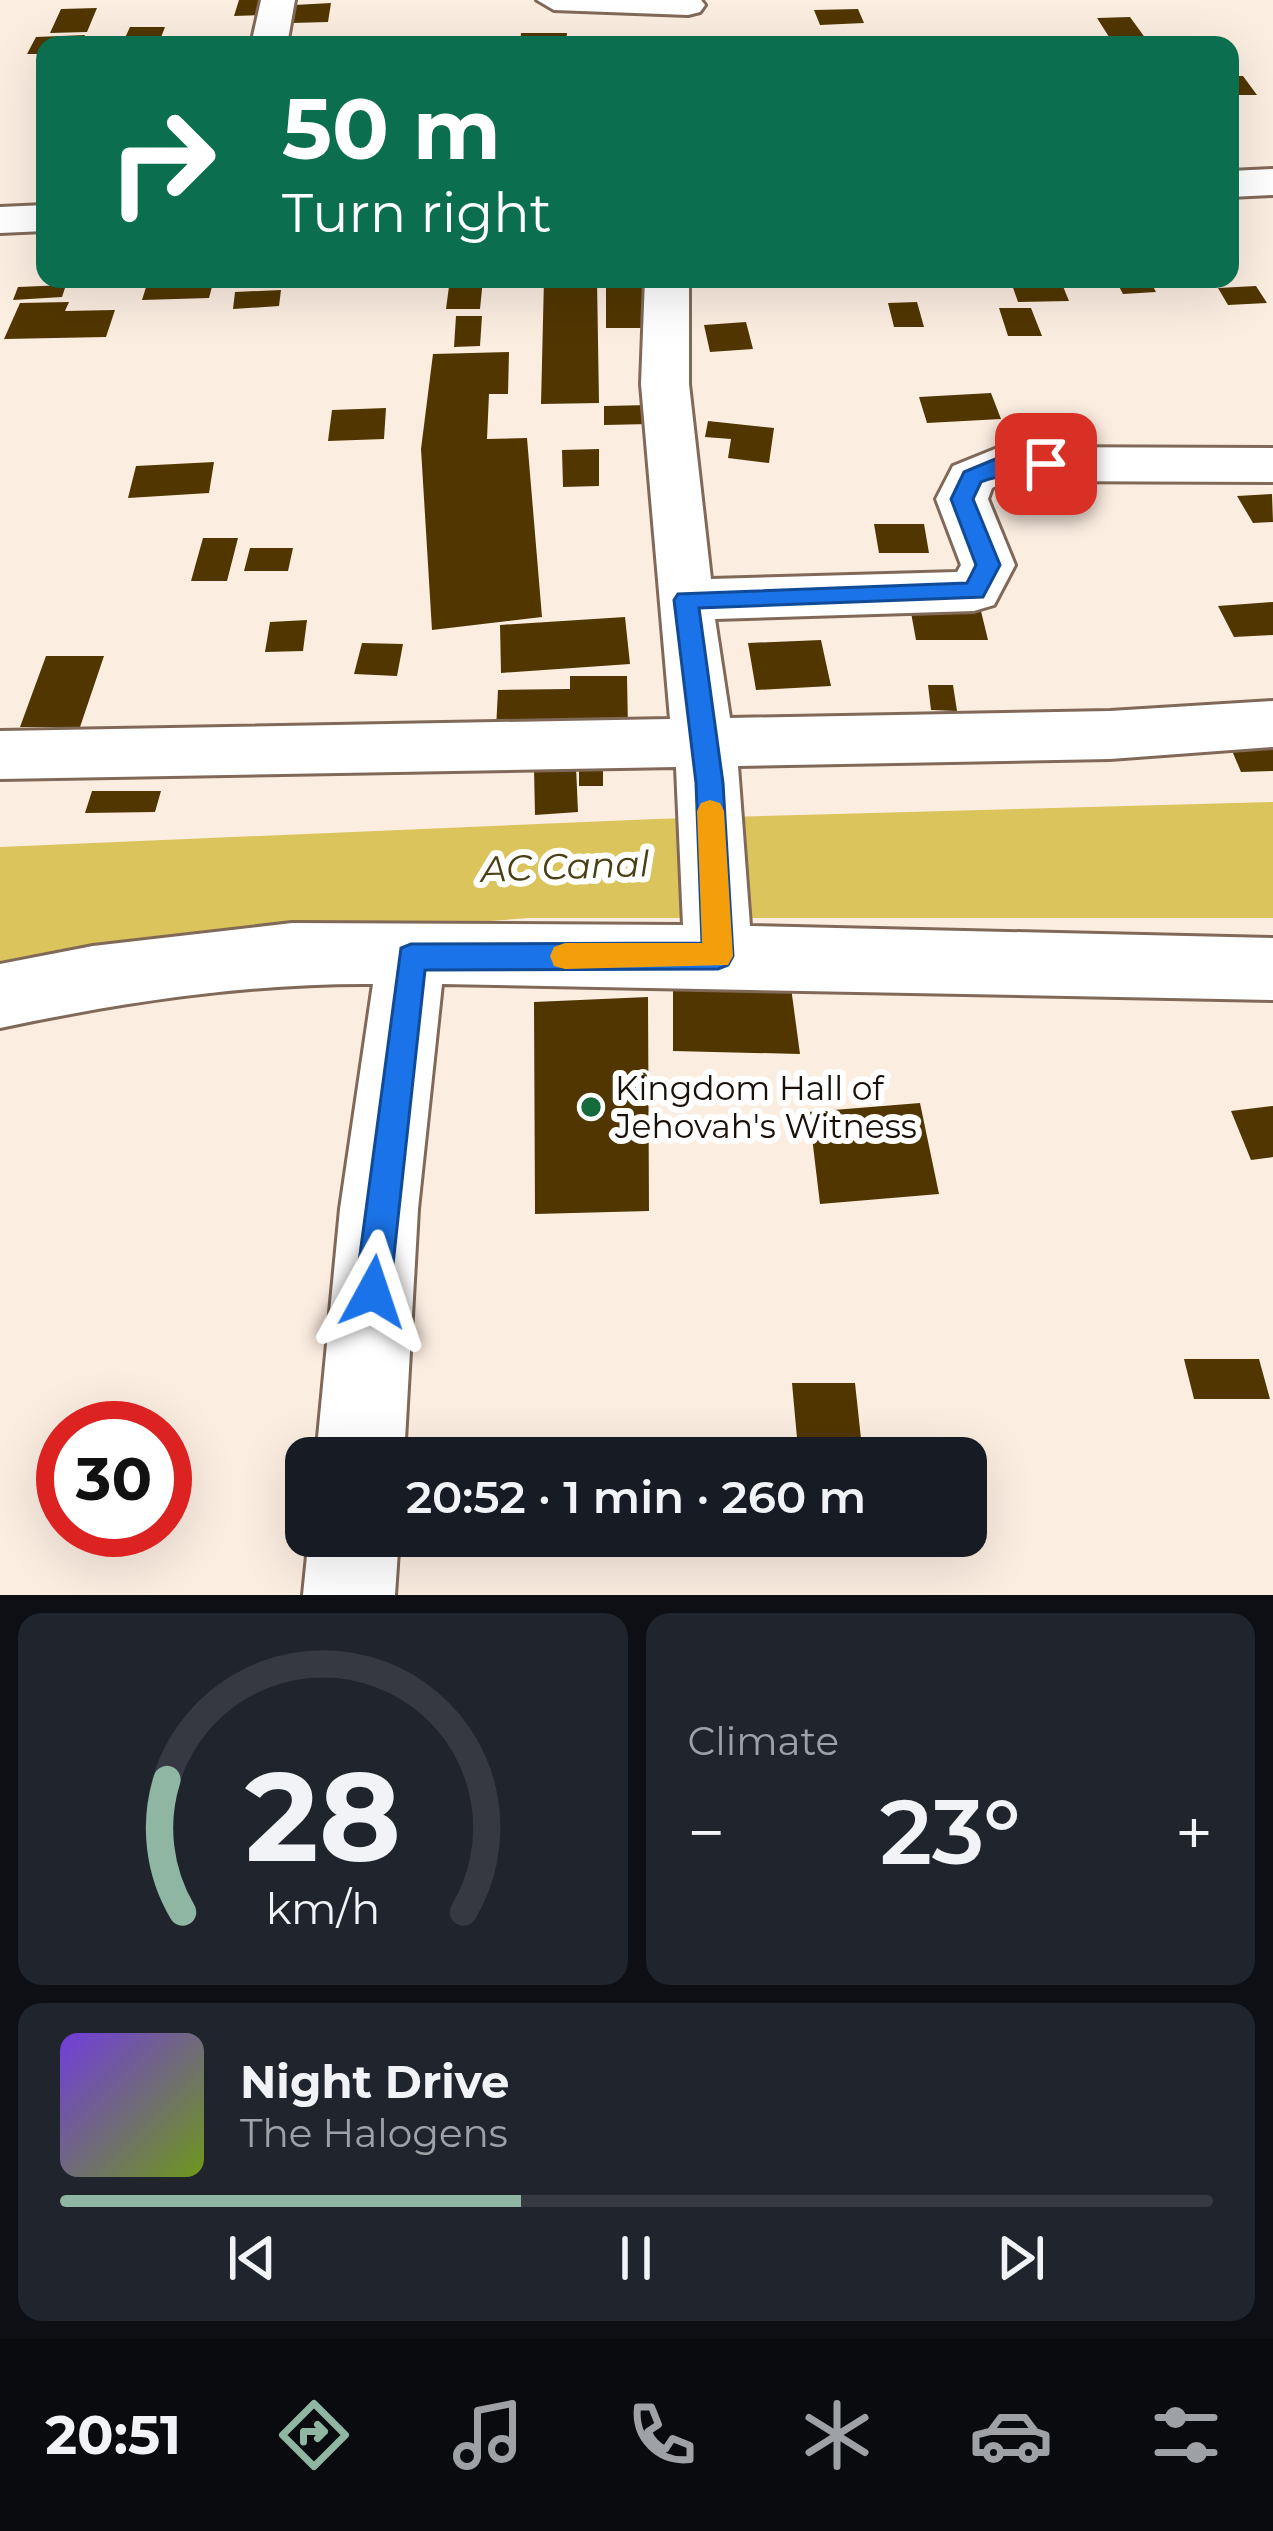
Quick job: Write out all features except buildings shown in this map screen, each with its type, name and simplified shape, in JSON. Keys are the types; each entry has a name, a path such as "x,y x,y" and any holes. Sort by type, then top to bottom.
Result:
{"highway":[{"path":"1239,163 1273,161"},
{"path":"1239,184 1273,182"},
{"path":"0,220 36,218"}],"street":[{"path":"270,36 278,0"},
{"path":"554,0 688,2 690,36"},
{"path":"667,288 665,384 707,762 717,944"},
{"path":"686,600 974,591 988,565 962,499 971,478 1000,464 1273,465"},
{"path":"0,754 707,762 1273,724"},
{"path":"0,996 93,977 292,953 411,957 717,944 1273,969"},
{"path":"362,1437 379,1209 411,957"},
{"path":"349,1595 352,1557"}],"water":[{"name":"AC Canal","path":"1273,802 1273,918 529,918 160,946 0,964 0,847 656,819"}],"slow traffic":[{"path":"565,956 718,956 710,811"}],"place":[{"name":"Kingdom Hall of Jehovah's Witness","path":"591,1107"}],"route":[{"path":"373,1292 411,957 718,956 709,783 686,600 974,591 988,565 962,499 971,478 1000,464 1046,464"}]}
